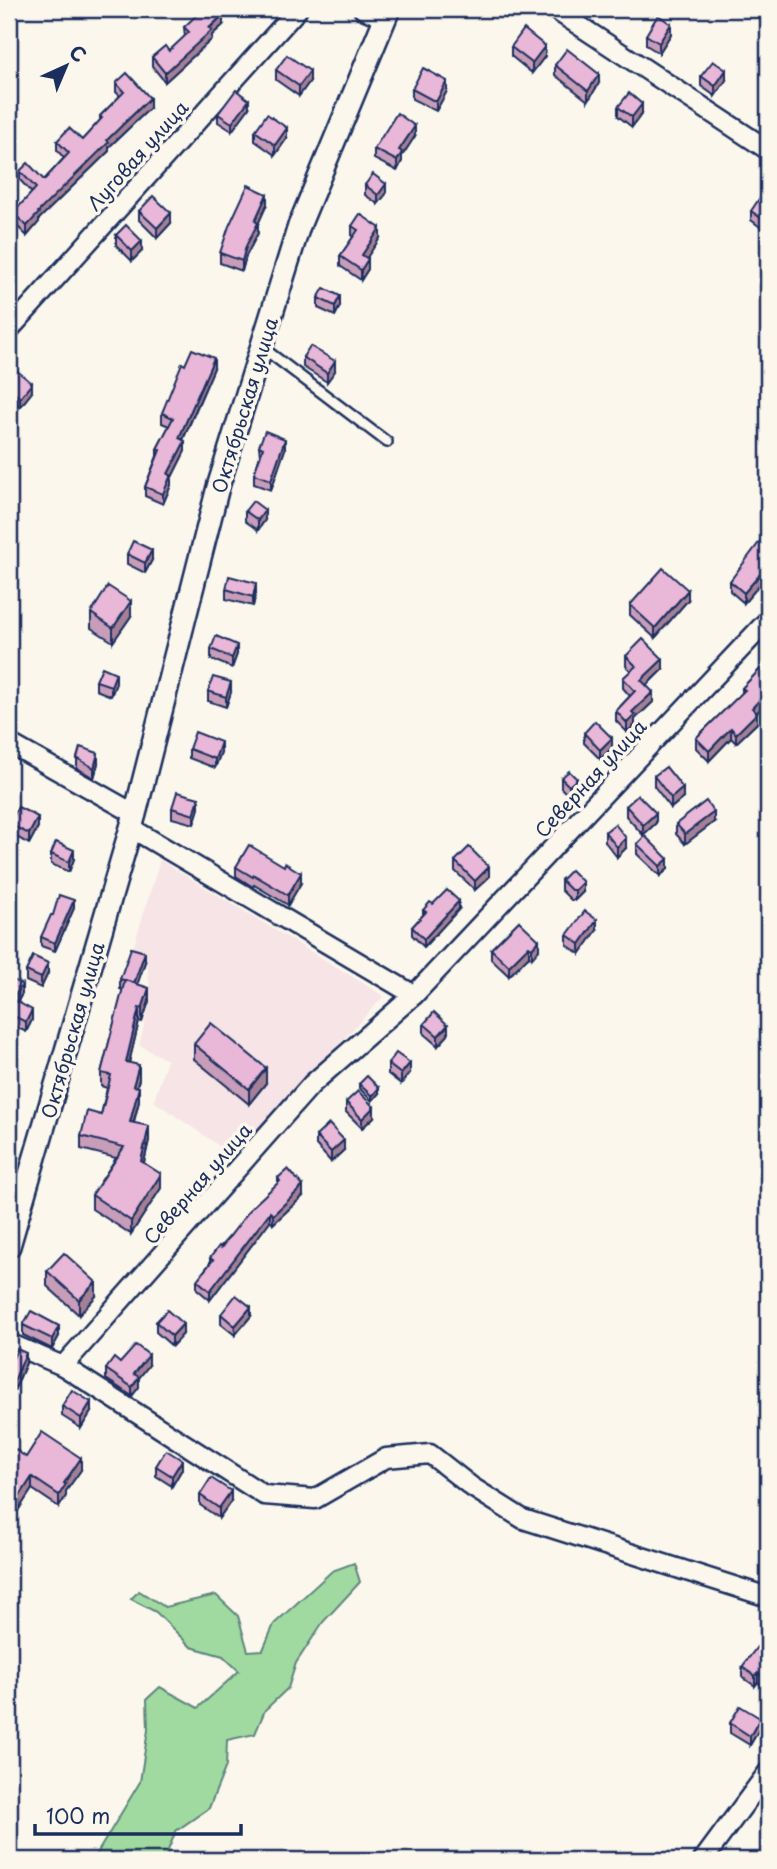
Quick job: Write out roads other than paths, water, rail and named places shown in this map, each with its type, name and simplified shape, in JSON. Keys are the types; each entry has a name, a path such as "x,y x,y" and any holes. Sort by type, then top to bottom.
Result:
{"street":[{"name":"Луговая улица","path":"9,330 298,9"},
{"path":"363,9 387,13"},
{"path":"554,9 768,150"},
{"name":"Октябрьская улица","path":"9,1246 133,821 218,487 299,226 387,13"},
{"name":"Северная улица","path":"63,1366 312,1084 414,995 768,620"},
{"path":"9,743 414,995"},
{"path":"9,1343 63,1366 264,1495 315,1500 386,1458 430,1454 472,1487 523,1519 768,1597"},
{"path":"703,1860 768,1772"}],"lane":[{"path":"261,347 387,442"}]}
